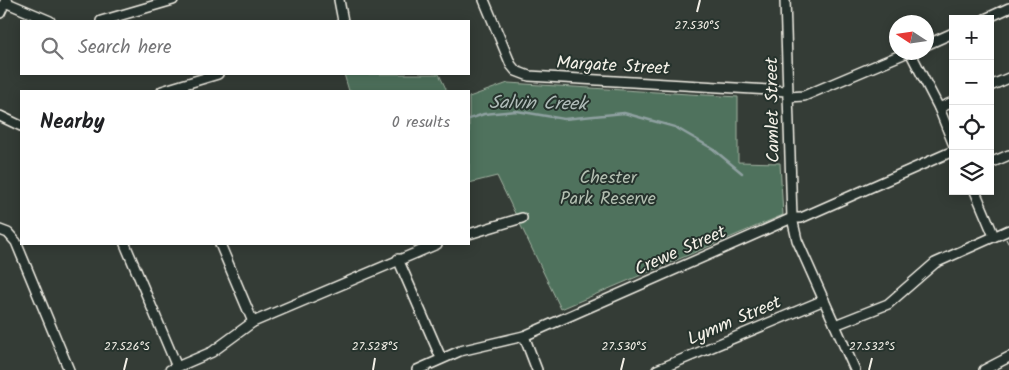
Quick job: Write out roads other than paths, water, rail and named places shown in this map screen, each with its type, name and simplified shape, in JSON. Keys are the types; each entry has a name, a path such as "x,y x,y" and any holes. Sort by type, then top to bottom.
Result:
{"street":[{"path":"104,20 173,0"},
{"path":"339,0 343,20"},
{"name":"Margate Street","path":"484,0 511,65 516,71 529,76 804,96 890,60"},
{"name":"Camlet Street","path":"785,0 792,218 798,240 855,370"},
{"path":"0,13 5,1 48,20"},
{"path":"994,15 1009,8"},
{"path":"934,41 949,35"},
{"path":"913,60 939,108 949,132"},
{"path":"165,90 215,75"},
{"path":"994,84 1009,78"},
{"path":"939,108 949,104"},
{"path":"0,116 20,126"},
{"name":"Crewe Street","path":"416,370 460,351 524,336 792,218 801,218 949,153"},
{"path":"994,162 1009,155"},
{"path":"977,195 994,236"},
{"path":"470,234 522,218"},
{"path":"0,230 8,233 16,242 69,370"},
{"path":"835,325 888,304 935,262 1009,230"},
{"path":"125,245 173,368 212,352 253,322 434,245"},
{"path":"220,245 253,322"},
{"path":"398,259 441,358"},
{"name":"Lymm Street","path":"657,370 824,300"},
{"path":"524,336 537,370"},
{"path":"984,370 1009,357"}],"waterway":[{"name":"Salvin Creek","path":"470,119 484,114 517,111 564,119 624,113 675,127 713,149 742,173"}],"park label":[{"name":"Chester Park Reserve","path":"608,187"}]}
